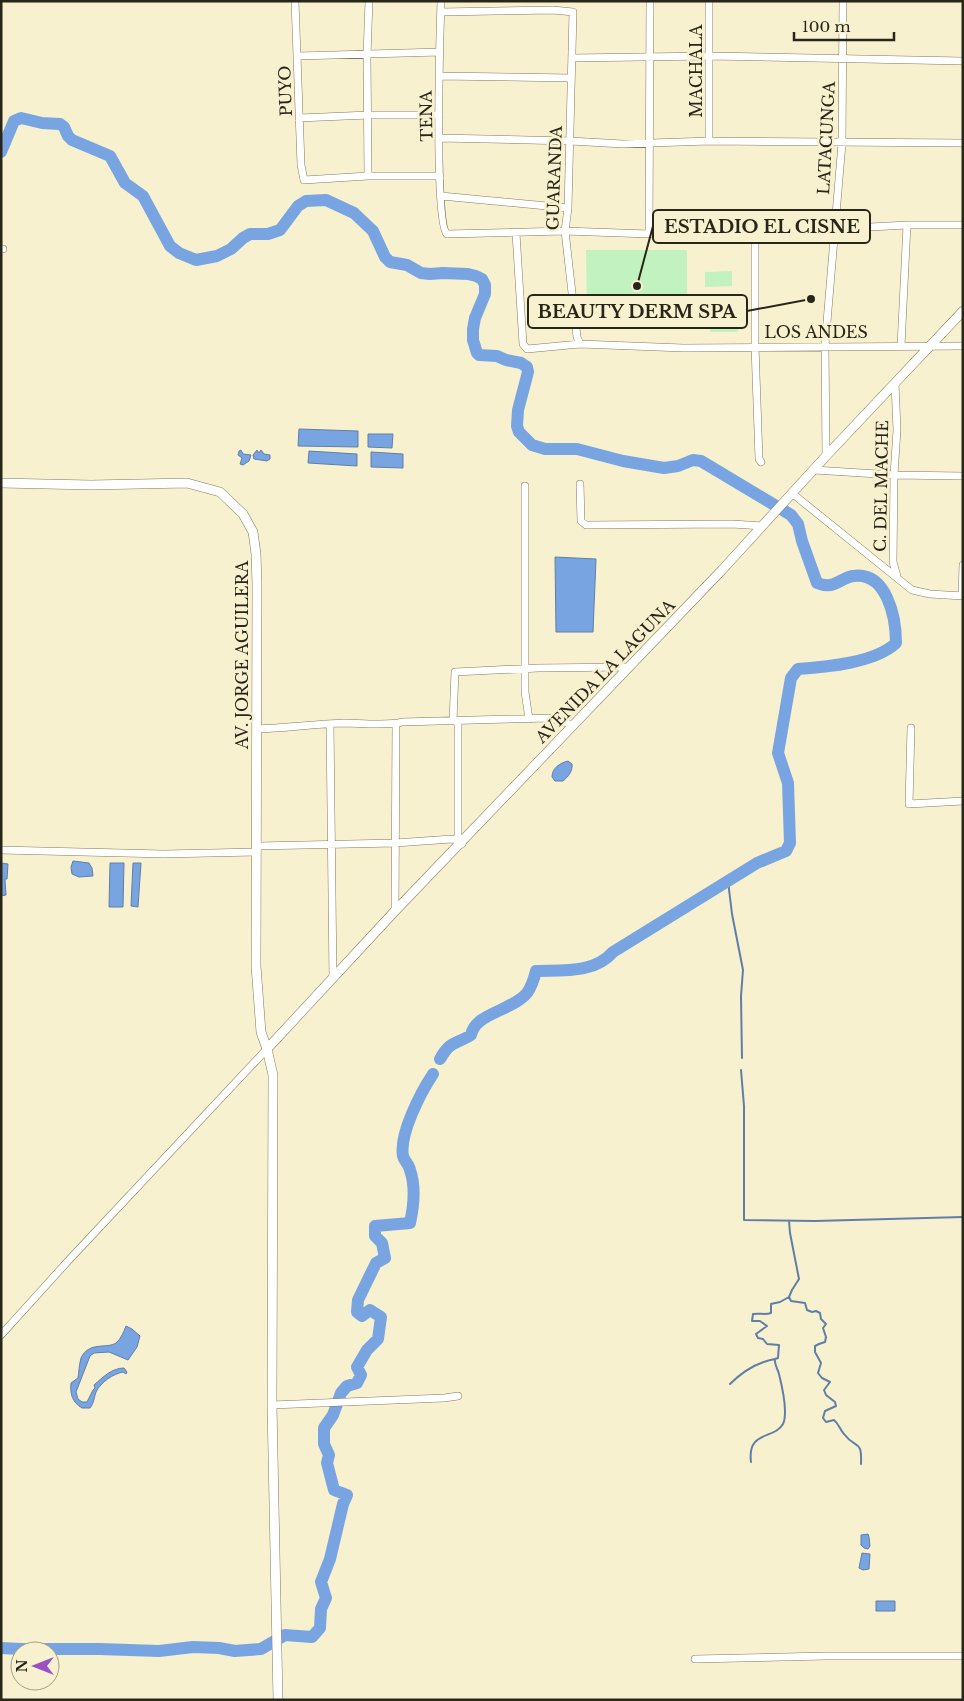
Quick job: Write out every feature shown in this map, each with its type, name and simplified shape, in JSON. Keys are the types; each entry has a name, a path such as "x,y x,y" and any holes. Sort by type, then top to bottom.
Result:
{"street":[{"name":"PUYO","path":"295,1 301,165 304,180 368,176"},
{"path":"369,1 367,55 368,176 440,176"},
{"name":"TENA","path":"441,1 439,115 440,176 444,231 447,234 516,232"},
{"path":"649,234 650,1"},
{"name":"MACHALA","path":"709,141 710,1"},
{"name":"LATACUNGA","path":"826,456 825,346 842,143 844,1"},
{"name":"GUARANDA","path":"441,12 553,10 573,12 568,208 564,231 577,337 580,344"},
{"path":"298,56 440,52"},
{"path":"572,58 710,56 963,61"},
{"path":"439,76 571,78"},
{"path":"299,118 368,115 439,115"},
{"path":"440,138 623,144 709,141 963,143"},
{"path":"441,196 568,208"},
{"path":"901,346 908,225"},
{"path":"516,232 564,231 649,234 755,230 834,230 908,225 963,225"},
{"path":"755,230 755,346 759,459 761,462"},
{"name":"LOS ANDES","path":"516,232 524,346 530,349 580,344 683,348 963,346"},
{"name":"AVENIDA LA LAGUNA","path":"267,1049 460,842 770,518 963,311"},
{"name":"C. DEL MACHE","path":"895,383 897,430 894,474 893,562 897,576"},
{"path":"814,470 963,476"},
{"name":"AV. JORGE AGUILERA","path":"1,483 187,483 220,492 235,504 253,532 256,554 258,729 256,966 261,1032 273,1075 272,1404 278,1700"},
{"path":"580,484 581,521 586,525 732,524 762,526"},
{"path":"525,486 525,692 529,719"},
{"path":"789,497 897,576 912,590 930,594 962,596 963,565"},
{"path":"1,850 164,854 332,844 460,842 455,672 629,667"},
{"path":"258,729 330,724 396,724 402,722 549,718 574,725"},
{"path":"330,724 333,980"},
{"path":"395,912 396,724"},
{"path":"911,728 909,804 963,801"},
{"path":"1,1335 267,1049"},
{"path":"272,1404 458,1396"},
{"path":"695,1659 826,1656 963,1656"}],"green space":[{"path":"586,250 687,250 687,322 587,323"},
{"path":"732,271 732,286 705,287 705,272"},
{"path":"739,313 738,332 710,332 710,314"}],"water":[{"path":"299,429 358,431 358,447 298,446"},
{"path":"368,434 393,434 392,448 368,447"},
{"path":"241,450 243,454 251,455 249,461 243,465 240,464 242,458 238,455"},
{"path":"257,450 259,453 261,450 264,454 270,455 270,459 267,461 254,459 253,455"},
{"path":"309,451 357,454 357,466 308,463"},
{"path":"371,452 403,454 403,468 371,467"},
{"path":"555,557 596,559 593,632 556,632"},
{"path":"568,761 572,764 570,774 563,781 555,781 552,774 555,769"},
{"path":"73,861 89,863 93,876 79,877 72,874 71,867"},
{"path":"1,863 8,864 7,879 5,879 6,895 1,896"},
{"path":"110,863 124,863 123,907 109,907"},
{"path":"133,863 141,863 138,907 131,906"},
{"path":"126,1326 140,1336 137,1347 128,1360 109,1352 94,1353 90,1356 76,1392 78,1399 82,1402 87,1402 95,1388 94,1385 112,1371 124,1368 127,1372 126,1374 123,1372 119,1373 108,1379 98,1388 90,1408 82,1408 71,1394 71,1383 78,1378 81,1358 84,1353 93,1347 116,1343"},
{"path":"868,1534 870,1546 868,1549 861,1545 861,1535"},
{"path":"862,1553 870,1554 869,1569 863,1570 859,1568"},
{"path":"876,1601 895,1601 895,1611 876,1611"}],"waterway":[{"path":"1,152 14,121 21,118 42,123 60,124 72,140 110,156 125,183 143,196 170,246 179,253 196,260 217,256 231,249 250,234 268,234 280,230 298,206 306,201 326,200 354,213 373,231 385,257 390,262 407,265 421,273 468,274 482,279 485,285 485,294 475,318 473,340 479,355 497,356 521,363 527,367 528,372 518,410 517,426 519,432 532,445 545,449 577,449 623,461 664,468 678,466 693,460 701,461 791,515 798,524 817,583 832,585 848,577 865,576 882,588 887,598 894,621 896,643 876,655 850,663 798,669 791,678 778,753 788,783 790,843 786,851 757,863 613,952 597,964 577,969 536,971 534,980 527,993 512,1004 479,1022 471,1035 450,1046 440,1059"},
{"path":"728,881 732,914 743,970 741,996 742,1058"},
{"path":"741,1070 744,1106 744,1220 815,1221 963,1217"},
{"path":"1,1648 159,1651 193,1647 235,1651 261,1649 285,1635 312,1637 320,1628 321,1609 326,1598 321,1582 330,1559 343,1504 347,1495 334,1490 327,1463 329,1455 324,1444 324,1428 333,1415 341,1393 347,1386 357,1383 361,1375 357,1367 367,1350 378,1339 381,1317 370,1310 362,1316 357,1312 358,1300 376,1263 385,1258 382,1243 375,1236 375,1226 410,1223 414,1189 409,1168 403,1156 404,1136 412,1114 433,1074"},
{"path":"789,1221 799,1279 789,1297 791,1301 805,1303 807,1310 820,1313 821,1319 826,1324 823,1328 826,1337 825,1342 815,1346 815,1352 821,1363 818,1373 822,1378 830,1382 824,1390 826,1395 835,1402 836,1406 825,1411 823,1418 826,1422 834,1420 848,1439 859,1447 861,1464"},
{"path":"751,1462 753,1445 757,1440 779,1429 783,1424 785,1413 782,1385 775,1361 778,1358 779,1345 767,1344 763,1339 758,1338 756,1334 767,1326 760,1321 752,1321 753,1314 771,1313 771,1304 789,1297"},
{"path":"730,1384 751,1368 762,1362 775,1359"}],"place":[{"name":"ESTADIO EL CISNE","path":"637,286"},
{"name":"BEAUTY DERM SPA","path":"811,299"}]}
